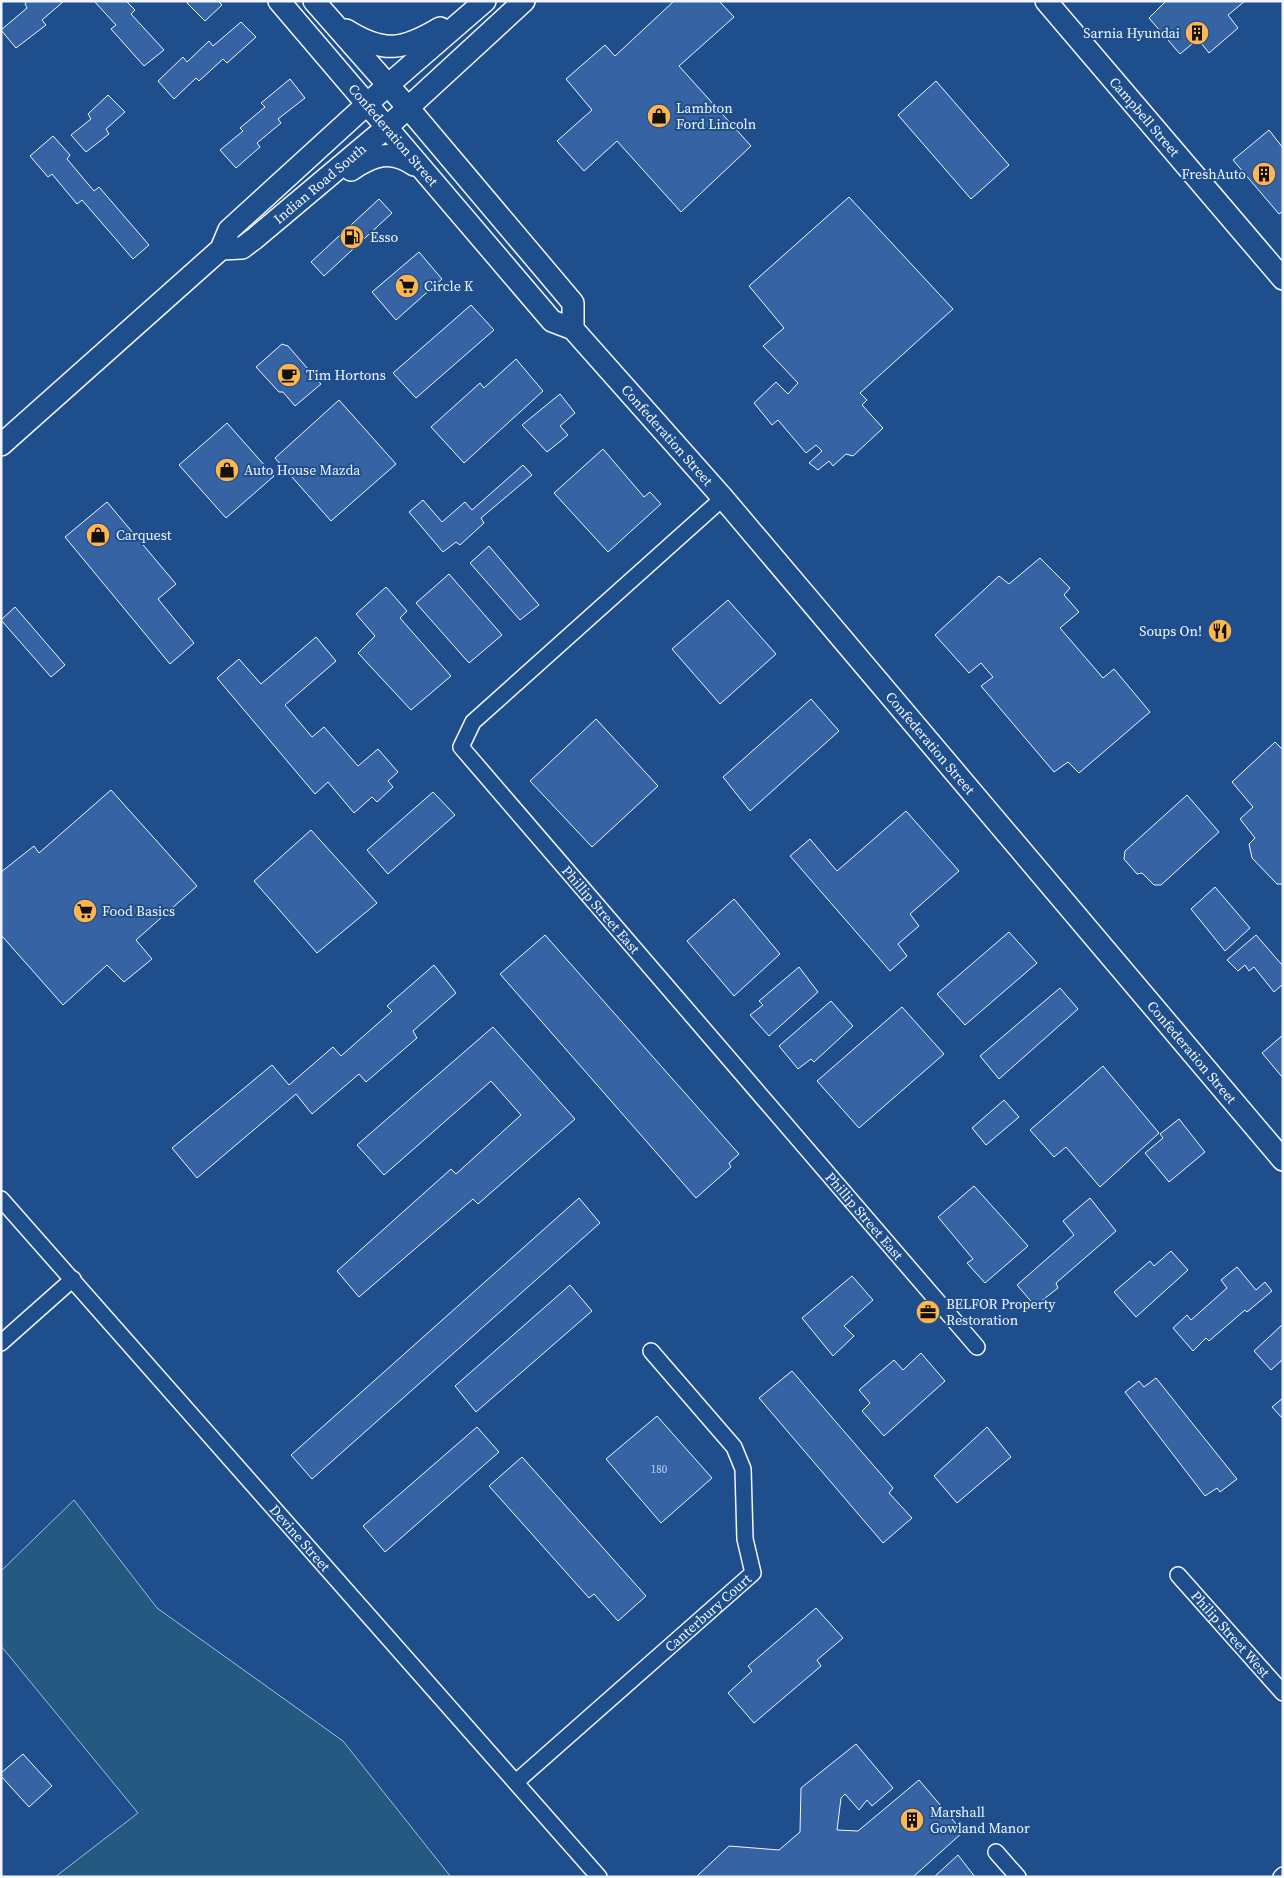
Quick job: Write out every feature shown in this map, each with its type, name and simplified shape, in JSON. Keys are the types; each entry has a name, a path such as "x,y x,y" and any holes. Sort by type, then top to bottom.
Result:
{"main road":[{"name":"Confederation Street","path":"279,1 552,321 573,329 723,498 1283,1160"},
{"name":"Confederation Street","path":"314,1 408,108 573,303 573,329"},
{"path":"333,23 358,38 376,45 401,46 422,39 479,1"},
{"name":"Indian Road South","path":"1,444 221,249 230,230 388,85 485,1"},
{"name":"Indian Road South","path":"221,249 242,248 386,128 524,1"},
{"name":"Campbell Street","path":"1046,1 1283,280"},
{"path":"278,218 374,156 388,154 398,156 423,172"}],"street":[{"name":"Phillip Street East","path":"723,498 473,722 461,747 977,1347"},
{"name":"Devine Street","path":"1,1199 599,1877"},
{"path":"1,1343 73,1280"},
{"name":"Canterbury Court","path":"516,1782 753,1573 745,1539 743,1468 734,1447 651,1351"},
{"name":"Philip Street West","path":"1178,1576 1283,1693"},
{"path":"996,1852 1018,1877"}],"shaded area":[{"path":"74,1500 157,1608 343,1741 451,1877 55,1877 138,1813 1,1646 1,1571"}],"building":[{"path":"27,1 64,1 42,20 46,25 16,48 1,30 27,8 25,4"},
{"path":"94,1 126,1 135,10 131,14 164,50 144,66 111,29 116,25"},
{"path":"189,1 218,1 222,5 205,21 187,3"},
{"path":"674,1 719,1 734,17 679,66 751,146 681,212 617,141 584,171 557,141 592,110 566,79 605,45 615,56"},
{"name":"Sarnia Hyundai","path":"1166,1 1245,1 1228,15 1238,28 1209,53 1198,39 1180,54 1149,18"},
{"path":"241,22 256,37 227,63 223,59 199,81 196,78 174,99 158,81 183,57 187,62 209,41 213,46"},
{"path":"290,79 305,98 278,119 281,123 257,143 260,147 236,168 220,150 243,131 240,128 265,107 261,103"},
{"path":"936,81 1009,165 971,199 898,115"},
{"path":"108,95 125,112 106,129 109,134 86,152 71,135 91,119 88,114"},
{"name":"FreshAuto","path":"1269,130 1283,148 1283,211 1279,214 1233,160"},
{"path":"53,136 70,155 67,159 94,191 99,187 149,245 133,259 82,200 77,204 52,174 48,177 30,156"},
{"path":"849,197 953,309 860,393 867,400 862,405 883,428 853,456 846,454 833,466 829,461 818,470 809,463 822,451 816,445 806,453 778,420 772,425 754,403 776,382 788,394 798,383 763,346 784,328 749,286"},
{"path":"379,199 392,213 324,276 311,262"},
{"name":"Circle K","path":"419,252 442,279 396,320 372,292"},
{"path":"471,305 494,330 416,398 393,373"},
{"name":"Tim Hortons","path":"282,344 288,346 321,384 295,406 256,367"},
{"path":"516,359 543,391 464,463 431,427 480,383 484,388"},
{"path":"560,394 575,413 560,426 568,435 547,452 522,425"},
{"path":"339,400 396,464 331,521 275,458"},
{"path":"227,423 274,476 226,518 179,465"},
{"path":"603,449 644,497 650,492 661,504 608,552 554,493"},
{"path":"523,465 532,475 481,518 484,523 460,545 456,542 443,552 409,512 423,500 442,522 465,502 472,510"},
{"path":"107,502 176,584 158,599 194,643 170,664 65,537"},
{"path":"489,546 539,605 520,620 470,563"},
{"path":"1040,558 1070,588 1064,595 1079,612 1060,628 1103,678 1114,669 1150,712 1079,773 1068,762 1054,772 981,686 993,677 981,663 969,673 935,635 999,576 1009,584"},
{"path":"449,574 502,635 469,663 416,603"},
{"path":"386,587 407,611 400,618 451,676 411,710 358,653 375,636 356,614"},
{"path":"728,600 776,654 720,704 672,649"},
{"path":"15,607 65,665 51,677 1,620"},
{"path":"316,637 336,661 285,705 312,737 324,727 358,766 378,749 398,772 388,781 393,787 377,802 372,797 354,813 328,782 315,794 217,678 239,659 261,684"},
{"path":"811,699 839,731 750,811 723,777"},
{"path":"596,719 658,786 592,847 530,781"},
{"path":"1275,742 1283,750 1283,884 1277,884 1252,858 1249,844 1255,838 1240,819 1253,807 1232,782"},
{"name":"Food Basics","path":"111,790 197,886 136,940 152,959 124,982 107,965 63,1005 1,935 1,872 34,846 39,853"},
{"path":"433,792 455,815 388,874 367,850"},
{"path":"1187,795 1219,832 1161,885 1154,885 1142,873 1137,874 1124,859 1125,851"},
{"path":"906,811 959,871 910,914 919,926 898,944 907,956 890,971 790,856 810,839 837,871"},
{"path":"311,830 377,903 317,953 254,881"},
{"path":"1215,887 1250,928 1225,951 1191,909"},
{"path":"734,899 780,954 734,996 687,941"},
{"path":"1009,932 1037,963 965,1025 937,994"},
{"path":"545,935 739,1154 729,1163 731,1167 696,1198 500,974"},
{"path":"1256,935 1283,966 1283,984 1274,992 1254,967 1249,971 1245,965 1238,971 1227,960"},
{"path":"434,965 456,993 413,1031 417,1038 366,1082 359,1074 312,1114 296,1094 197,1178 172,1148 272,1065 289,1085 333,1047 341,1056 392,1011 387,1006"},
{"path":"799,967 818,992 769,1036 750,1015 763,1005 759,1001"},
{"path":"1060,988 1078,1009 999,1079 980,1056"},
{"path":"831,1001 853,1026 814,1062 811,1059 798,1069 779,1046"},
{"path":"902,1007 944,1054 859,1128 817,1081"},
{"path":"493,1027 575,1119 478,1204 473,1199 359,1297 337,1271 451,1169 456,1174 521,1115 491,1081 384,1175 357,1145"},
{"path":"1283,1035 1283,1078 1262,1053"},
{"path":"1103,1066 1159,1133 1100,1187 1066,1147 1054,1157 1030,1130"},
{"path":"1004,1100 1019,1117 986,1145 972,1128"},
{"path":"1179,1119 1205,1152 1169,1182 1145,1153 1163,1138 1160,1134"},
{"path":"974,1186 1028,1246 985,1283 967,1263 973,1259 938,1217"},
{"path":"579,1198 600,1223 312,1479 291,1455"},
{"path":"1090,1198 1116,1231 1056,1283 1058,1288 1035,1306 1017,1285 1074,1235 1063,1221"},
{"path":"1171,1251 1188,1270 1136,1317 1114,1292 1150,1261 1154,1266"},
{"path":"1237,1267 1256,1290 1265,1282 1272,1291 1247,1312 1245,1310 1209,1341 1206,1338 1193,1351 1173,1328 1187,1315 1191,1320 1227,1288 1221,1280"},
{"path":"852,1276 873,1300 844,1326 854,1336 833,1356 802,1318"},
{"path":"570,1285 592,1311 476,1412 455,1386"},
{"path":"1283,1324 1283,1359 1271,1370 1254,1351"},
{"path":"921,1353 945,1381 884,1436 862,1411 870,1403 859,1390 894,1360 903,1370"},
{"path":"792,1371 893,1488 889,1493 912,1518 883,1543 759,1398"},
{"path":"1156,1378 1237,1479 1220,1492 1217,1488 1205,1496 1125,1392 1139,1381 1144,1387"},
{"path":"1283,1398 1283,1419 1272,1407"},
{"path":"657,1416 712,1478 661,1523 606,1459"},
{"path":"477,1427 499,1452 385,1552 363,1526"},
{"path":"987,1427 1011,1457 957,1503 934,1476"},
{"path":"522,1457 646,1596 618,1621 594,1594 589,1598 489,1486"},
{"path":"816,1608 843,1638 817,1660 821,1666 754,1723 728,1693 752,1671 748,1666"},
{"name":"Marshall Gowland Manor","path":"856,1744 893,1788 872,1806 867,1800 859,1810 845,1794 841,1798 837,1830 858,1831 919,1780 963,1832 913,1877 696,1877 729,1846 779,1850 800,1832 801,1788"},
{"path":"23,1754 52,1786 29,1807 1,1776 1,1773"},
{"name":"Marshall Gowland Manor","path":"958,1855 975,1877 934,1877"}],"place":[{"name":"Sarnia Hyundai","path":"1197,33"},
{"name":"Lambton Ford Lincoln","path":"659,116"},
{"name":"FreshAuto","path":"1264,174"},
{"name":"Esso","path":"352,237"},
{"name":"Circle K","path":"407,286"},
{"name":"Tim Hortons","path":"289,375"},
{"name":"Auto House Mazda","path":"227,470"},
{"name":"Carquest","path":"98,535"},
{"name":"Soups On!","path":"1220,631"},
{"name":"Food Basics","path":"85,911"},
{"name":"BELFOR Property Restoration","path":"928,1312"},
{"name":"Marshall Gowland Manor","path":"912,1820"}]}
